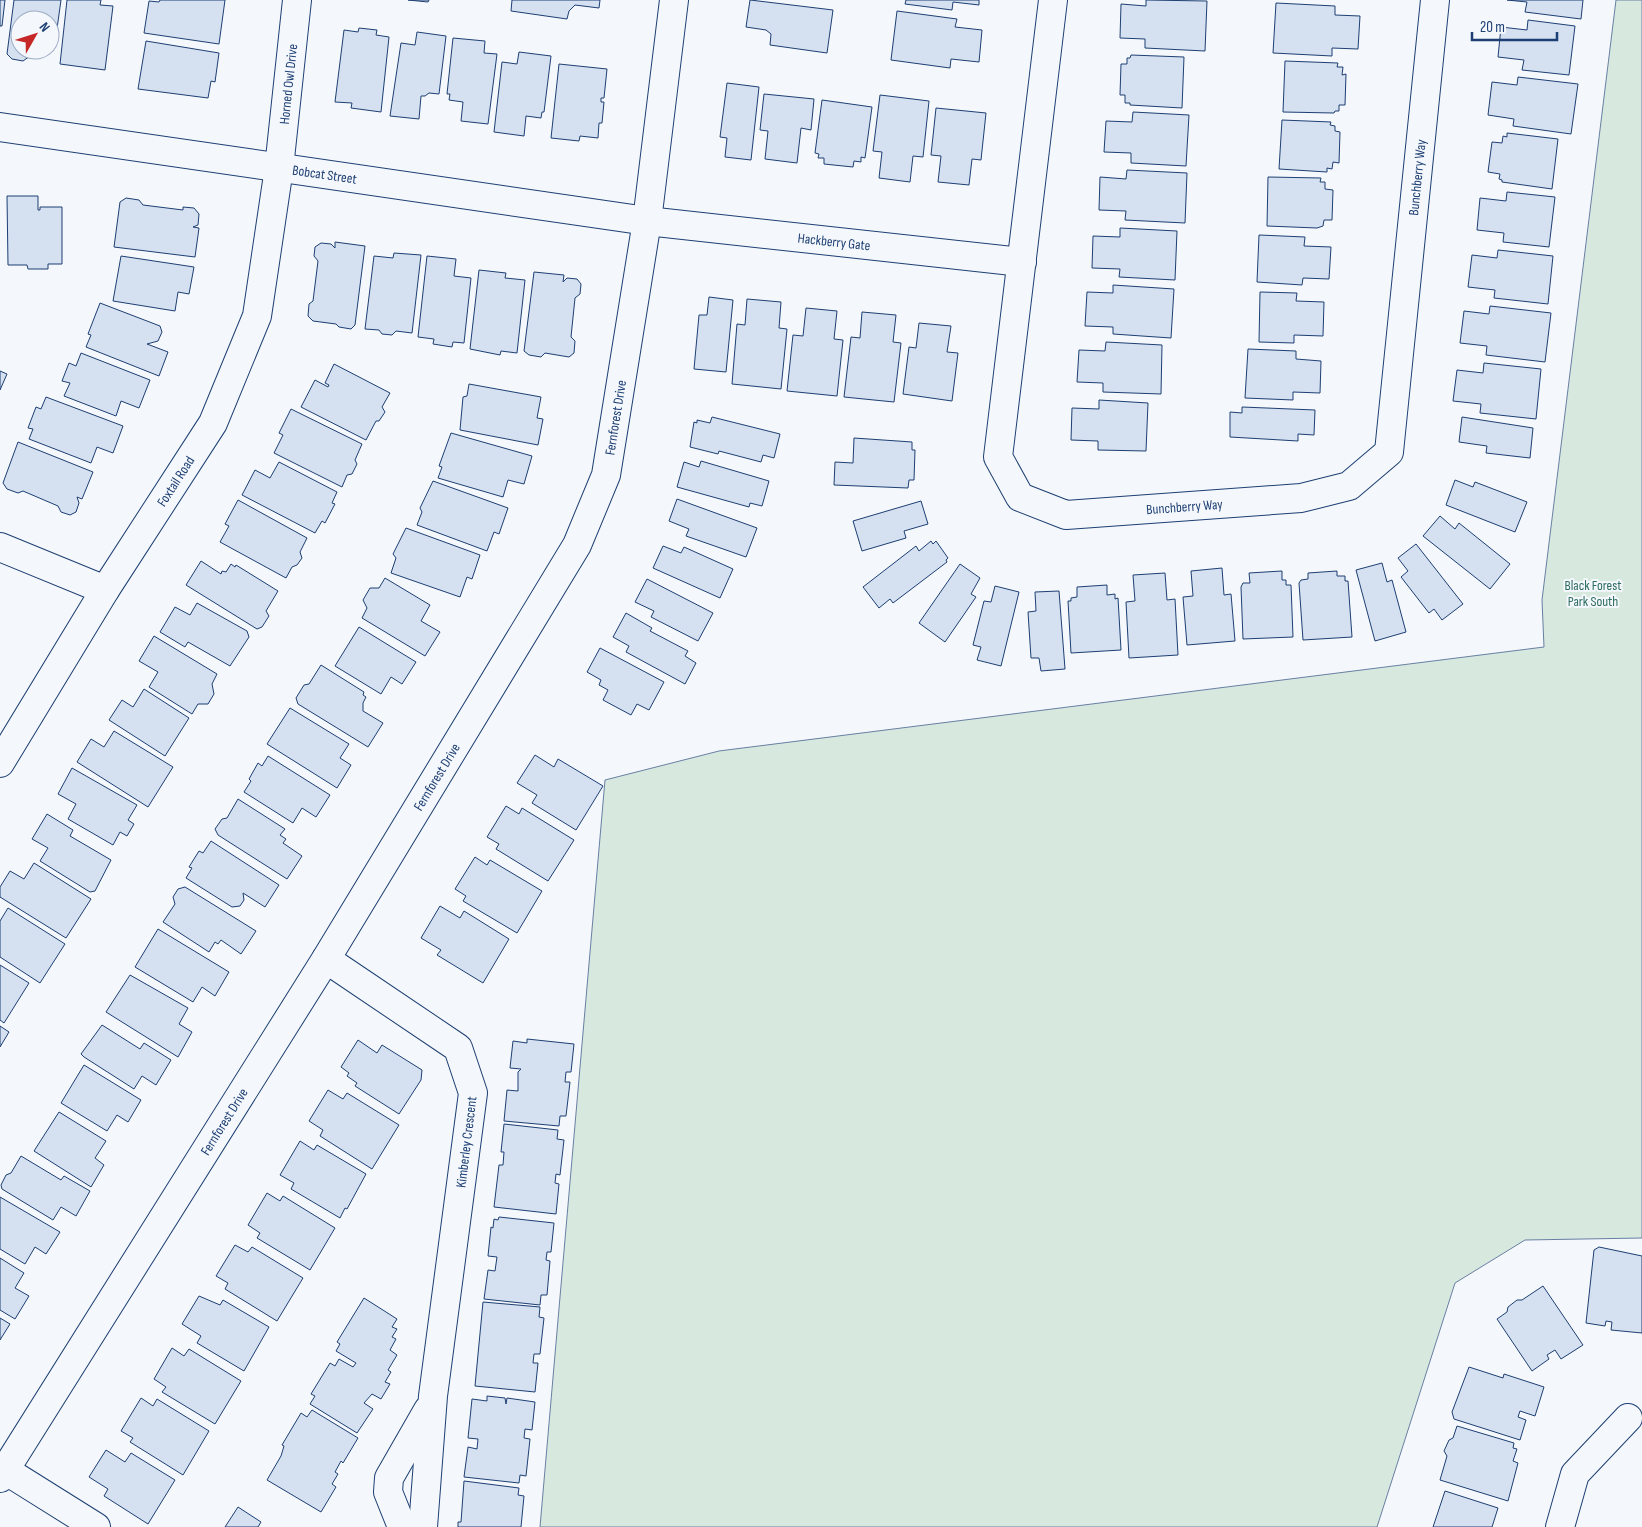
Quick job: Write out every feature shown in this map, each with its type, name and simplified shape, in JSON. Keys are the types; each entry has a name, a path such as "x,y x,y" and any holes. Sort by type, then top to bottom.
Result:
{"street":[{"name":"Horned Owl Drive","path":"279,168 297,0"},
{"name":"Fernforest Drive","path":"3,1474 326,960 577,545 606,475 647,221 674,0"},
{"name":"Bunchberry Way","path":"1053,0 998,457 1020,497 1066,515 1301,498 1349,486 1389,452 1435,0"},
{"name":"Bobcat Street","path":"0,127 647,221"},
{"name":"Foxtail Road","path":"0,763 105,590 213,423 256,316 279,168"},
{"name":"Hackberry Gate","path":"647,221 1022,262"},
{"path":"0,547 105,590"},
{"name":"Kimberley Crescent","path":"326,960 458,1048 473,1092 433,1396 423,1527"},
{"name":"Kimberley Crescent","path":"402,1527 388,1492 389,1478 426,1416 433,1396"},
{"path":"1560,1527 1575,1474 1628,1418"},
{"path":"3,1474 96,1527"}],"green space":[{"name":"Black Forest Park South","path":"1616,0 1642,0 1642,1238 1525,1240 1455,1283 1377,1527 540,1527 605,780 719,751 1544,647 1542,600"}],"building":[{"path":"0,0 5,0 2,26 0,26"},
{"path":"14,0 61,0 60,10 13,10"},
{"path":"67,0 101,0 100,5 113,6 105,70 60,64"},
{"path":"160,0 225,0 219,44 144,33 149,1 159,2"},
{"path":"408,0 429,0 428,2"},
{"path":"512,0 600,0 599,8 575,5 569,11 567,19 511,11"},
{"path":"750,0 833,10 827,53 770,45 771,34 766,30 746,27"},
{"path":"906,0 979,0 979,5 953,2 952,10 905,4"},
{"path":"1146,0 1207,1 1205,51 1145,48 1145,39 1120,38 1121,4 1146,6"},
{"path":"1507,0 1583,0 1581,19 1525,12 1527,2"},
{"path":"1276,3 1335,6 1335,15 1360,16 1358,49 1332,48 1332,56 1273,53"},
{"path":"897,11 957,19 955,27 982,30 979,62 951,59 950,68 891,60"},
{"path":"1528,20 1575,26 1569,75 1522,70 1524,60 1498,57 1501,27 1527,30"},
{"path":"359,28 377,30 376,35 389,37 381,112 351,108 352,103 335,102 344,30 358,32"},
{"path":"10,31 10,57 7,54"},
{"path":"417,32 446,36 439,94 429,93 421,96 419,119 390,116 401,43 415,45"},
{"path":"453,38 485,41 484,53 497,54 488,124 461,121 463,102 449,100 450,94 447,94"},
{"path":"146,41 219,53 215,82 211,81 208,98 138,89"},
{"path":"519,52 551,56 544,112 542,112 541,118 526,116 524,136 494,132 502,62 517,64"},
{"path":"1131,55 1184,57 1182,108 1130,105 1130,103 1125,103 1125,95 1120,95 1121,64 1127,64 1127,58 1130,58"},
{"path":"1285,61 1338,63 1337,67 1343,67 1342,75 1346,74 1345,105 1339,105 1339,111 1334,113 1283,112"},
{"path":"559,64 607,69 604,98 601,98 601,102 604,102 598,138 580,136 579,141 551,138"},
{"path":"1518,77 1578,84 1571,134 1513,126 1514,119 1488,115 1492,82 1517,85"},
{"path":"727,83 759,87 751,160 725,157 727,138 720,137"},
{"path":"764,94 814,99 811,130 801,128 797,163 765,159 768,131 760,130"},
{"path":"880,95 929,101 923,157 913,156 910,182 879,178 882,152 873,151"},
{"path":"822,100 872,107 865,158 861,157 861,162 854,161 853,167 824,164 824,158 818,158 819,154 815,153"},
{"path":"936,108 986,113 981,160 972,159 969,185 938,182 941,156 931,155"},
{"path":"1133,112 1189,115 1186,166 1131,163 1131,153 1104,152 1106,121 1132,122"},
{"path":"1282,120 1331,122 1330,125 1335,126 1335,131 1340,132 1339,163 1333,162 1332,169 1327,168 1327,172 1279,169"},
{"path":"1507,133 1558,139 1552,189 1502,182 1499,179 1500,174 1488,172 1492,142 1502,143 1503,136 1507,137"},
{"path":"1127,170 1187,173 1185,223 1125,220 1126,211 1099,210 1100,177 1126,179"},
{"path":"1268,177 1321,178 1320,182 1325,182 1325,189 1333,190 1332,220 1324,220 1323,226 1317,228 1267,226"},
{"path":"1507,192 1555,197 1549,247 1503,242 1504,233 1477,230 1480,198 1506,201"},
{"path":"7,196 38,196 38,210 40,210 40,207 62,207 62,264 48,264 48,269 28,269 27,265 8,265"},
{"path":"126,198 139,200 143,205 183,210 183,207 194,208 199,214 198,225 193,227 199,228 195,257 114,247 120,202"},
{"path":"1120,228 1177,231 1175,280 1119,277 1120,269 1092,268 1093,236 1120,237"},
{"path":"1259,235 1305,237 1304,246 1331,247 1329,279 1303,278 1302,285 1257,282"},
{"path":"335,242 365,246 355,325 351,329 339,327 336,324 313,321 308,316 309,304 313,301 318,261 314,256 315,247 321,243 331,244 335,248"},
{"path":"1498,250 1553,256 1548,304 1494,298 1495,290 1468,287 1472,255 1497,258"},
{"path":"394,253 421,255 412,333 396,331 392,335 382,334 379,330 365,329 374,256 393,258"},
{"path":"121,256 194,267 189,294 178,292 175,311 113,301"},
{"path":"427,256 456,259 454,276 471,278 464,343 453,342 452,347 433,344 434,339 418,337"},
{"path":"479,270 506,273 505,278 525,280 517,353 501,351 500,355 470,349"},
{"path":"534,272 564,275 563,282 567,278 577,279 581,284 580,294 575,298 571,337 575,341 574,353 569,357 545,353 541,357 529,355 524,351"},
{"path":"1113,285 1174,289 1171,338 1113,334 1113,327 1085,326 1087,292 1113,293"},
{"path":"1260,292 1297,293 1296,301 1324,302 1323,336 1294,335 1294,343 1259,342"},
{"path":"709,297 733,300 726,372 694,369 699,315 707,315"},
{"path":"747,299 781,302 779,328 787,329 781,389 732,384 737,324 745,325"},
{"path":"100,303 160,326 162,332 158,341 147,344 168,352 159,376 86,347 91,335 88,334"},
{"path":"1490,306 1551,313 1545,362 1486,355 1487,346 1460,343 1464,311 1489,314"},
{"path":"806,308 837,311 834,339 843,340 837,396 787,391 793,335 803,336"},
{"path":"862,312 896,315 893,342 901,343 894,402 844,397 851,337 860,338"},
{"path":"919,323 951,326 947,352 958,353 952,401 903,394 909,347 916,348"},
{"path":"1106,342 1162,345 1161,394 1103,392 1103,383 1077,382 1079,350 1105,351"},
{"path":"1248,349 1296,351 1296,359 1321,361 1320,393 1293,392 1293,400 1245,398"},
{"path":"81,353 150,380 139,408 121,401 116,416 64,396 70,383 62,381 69,363 76,366"},
{"path":"1484,363 1541,369 1536,419 1480,413 1481,404 1453,401 1457,370 1483,373"},
{"path":"334,364 390,393 382,407 385,412 379,421 376,421 366,440 301,407 315,380 328,387 329,385 325,383"},
{"path":"0,371 7,374 0,390"},
{"path":"469,384 541,397 537,418 543,419 538,445 460,430 463,397 467,396"},
{"path":"46,397 123,426 113,453 97,447 91,463 29,439 33,429 28,428 36,407 41,409"},
{"path":"1099,400 1148,403 1146,451 1098,450 1098,441 1071,440 1072,408 1099,409"},
{"path":"1242,407 1315,410 1314,435 1298,434 1298,441 1230,437 1230,412 1242,413"},
{"path":"291,409 362,444 355,460 357,464 352,474 347,475 342,487 274,453 283,435 279,433"},
{"path":"712,417 780,434 774,458 763,455 761,462 719,451 718,454 690,447 694,422 697,423 697,420 710,423"},
{"path":"1462,417 1533,428 1530,458 1486,453 1487,446 1459,442"},
{"path":"451,433 532,456 524,484 508,480 503,497 438,478 442,467 439,466"},
{"path":"854,438 912,442 912,450 915,450 914,480 909,480 908,488 834,485 835,462 853,463"},
{"path":"18,442 93,472 82,499 77,497 79,503 76,512 70,515 61,512 58,506 23,491 18,493 7,489 3,483"},
{"path":"701,461 769,481 762,506 750,503 749,507 677,487 684,462 699,467"},
{"path":"279,462 337,492 332,503 335,504 325,523 322,521 315,533 242,495 255,470 270,478"},
{"path":"1455,480 1473,487 1475,482 1527,502 1515,532 1446,505"},
{"path":"433,481 508,508 499,534 494,532 487,551 417,525 422,512 420,508"},
{"path":"677,499 757,528 746,557 686,536 689,529 669,521"},
{"path":"238,500 307,538 300,552 302,558 297,565 292,567 286,578 220,542 229,526 225,524"},
{"path":"921,501 928,524 904,531 906,538 862,551 853,521"},
{"path":"1440,516 1455,529 1459,523 1510,564 1490,589 1423,536"},
{"path":"406,528 480,555 472,579 467,577 460,597 391,573 396,558 393,554"},
{"path":"931,541 933,544 936,541 948,558 947,562 893,603 890,599 879,608 863,587 916,546 919,551"},
{"path":"1416,544 1463,604 1442,620 1434,609 1429,613 1401,577 1408,571 1398,558"},
{"path":"663,546 681,553 684,547 733,569 720,598 653,568"},
{"path":"201,561 221,574 222,571 226,572 231,564 235,567 236,565 278,591 266,611 269,616 262,627 257,629 186,585"},
{"path":"1382,563 1387,582 1392,580 1406,632 1375,641 1356,570"},
{"path":"960,564 980,578 971,594 976,597 945,642 919,623"},
{"path":"1222,568 1224,595 1231,594 1235,641 1187,645 1183,597 1193,596 1191,571"},
{"path":"1282,571 1282,580 1286,580 1286,585 1291,585 1293,637 1243,639 1241,587 1243,583 1250,583 1249,573"},
{"path":"1337,571 1337,576 1345,576 1345,581 1348,581 1352,637 1303,640 1299,583 1301,580 1308,579 1308,573"},
{"path":"1165,573 1167,600 1175,599 1178,655 1129,658 1126,602 1135,601 1133,575"},
{"path":"385,578 430,605 421,621 440,632 425,656 362,618 367,608 363,600 370,588 379,588"},
{"path":"647,579 713,613 698,641 651,617 654,611 635,602"},
{"path":"1107,585 1107,595 1115,594 1115,599 1118,598 1121,650 1071,653 1068,601 1071,601 1071,598 1077,597 1077,587"},
{"path":"995,586 1019,592 1001,666 977,660 981,647 973,645 984,601 991,602"},
{"path":"1059,591 1065,669 1041,671 1039,658 1031,658 1028,612 1036,611 1035,592"},
{"path":"197,603 247,631 249,637 230,666 188,642 185,647 160,632 175,607 190,615"},
{"path":"626,613 652,628 650,631 688,651 685,656 696,663 685,684 626,652 629,646 613,637"},
{"path":"359,627 416,662 402,684 391,677 381,694 335,666"},
{"path":"154,636 217,674 212,684 214,694 208,704 198,704 192,714 149,687 158,672 139,661"},
{"path":"600,648 664,682 649,710 637,704 631,715 603,700 608,690 599,685 601,680 587,672"},
{"path":"321,665 364,692 363,695 366,697 363,703 363,711 383,723 368,747 298,704 296,698 304,685 309,684"},
{"path":"144,689 189,718 165,756 109,720 122,700 133,707"},
{"path":"290,708 349,744 340,758 351,765 337,788 267,744"},
{"path":"114,731 173,767 148,807 77,762 91,739 104,747"},
{"path":"535,755 554,767 558,759 603,786 576,830 532,803 537,795 517,783"},
{"path":"268,756 330,795 316,817 302,808 293,823 244,792 251,781 249,779 258,763 262,766"},
{"path":"72,768 137,805 128,820 134,824 127,836 120,832 113,845 68,819 76,804 58,794"},
{"path":"238,799 285,829 280,835 286,839 283,843 302,856 287,879 218,835 215,829 222,819 227,818"},
{"path":"506,806 519,814 522,808 574,840 548,881 496,849 499,844 487,837"},
{"path":"47,814 73,830 70,836 111,860 95,891 90,892 40,861 48,848 32,839"},
{"path":"211,841 279,885 265,907 243,893 244,900 240,906 232,907 186,878 192,868 189,867 199,851 203,853"},
{"path":"475,857 487,865 490,860 542,891 517,933 463,901 466,896 455,889"},
{"path":"34,863 91,899 66,938 0,897 0,887 10,871 24,879"},
{"path":"185,887 256,931 241,954 221,940 218,944 215,942 209,952 163,922 175,904 173,897 178,889"},
{"path":"440,906 460,918 464,911 509,939 483,983 437,955 441,950 421,938"},
{"path":"8,908 65,944 40,983 0,957 0,921"},
{"path":"158,929 229,972 215,996 202,987 193,1002 135,967"},
{"path":"0,965 29,983 4,1023 0,1020"},
{"path":"130,975 188,1008 179,1024 192,1032 178,1057 106,1012"},
{"path":"102,1025 140,1049 144,1043 171,1060 156,1085 142,1076 134,1089 81,1054"},
{"path":"0,1026 9,1032 0,1047"},
{"path":"527,1039 574,1044 571,1072 566,1072 565,1082 570,1082 566,1116 560,1116 559,1126 504,1121 507,1090 518,1091 518,1072 521,1069 510,1068 513,1041 527,1043"},
{"path":"358,1040 377,1053 382,1045 422,1070 421,1080 399,1114 355,1086 357,1083 347,1076 349,1073 341,1067"},
{"path":"84,1065 141,1100 128,1122 117,1115 107,1131 61,1103"},
{"path":"328,1090 343,1099 347,1093 399,1125 372,1169 320,1136 323,1130 309,1121"},
{"path":"59,1112 106,1141 95,1158 104,1165 91,1187 34,1151"},
{"path":"504,1124 558,1130 557,1139 564,1140 560,1175 556,1174 555,1183 559,1184 556,1214 494,1207 499,1165 503,1165 504,1152 501,1152"},
{"path":"300,1141 314,1150 317,1145 366,1174 340,1218 291,1189 294,1183 280,1175"},
{"path":"21,1156 61,1180 64,1176 90,1191 76,1216 61,1207 53,1220 2,1189 1,1185 6,1175 11,1173"},
{"path":"267,1193 280,1201 283,1196 335,1228 310,1270 257,1238 260,1233 248,1225"},
{"path":"0,1197 60,1232 46,1254 35,1247 25,1264 0,1249"},
{"path":"499,1217 554,1223 551,1252 547,1252 546,1260 550,1261 547,1295 541,1295 540,1305 484,1299 488,1270 495,1271 497,1257 488,1256 491,1227 493,1228 494,1219 498,1220"},
{"path":"235,1245 248,1252 252,1247 303,1278 277,1321 225,1289 228,1283 216,1276"},
{"path":"1599,1247 1642,1256 1642,1333 1611,1330 1612,1322 1606,1321 1605,1326 1586,1323 1594,1250"},
{"path":"0,1258 24,1273 15,1288 29,1296 15,1319 0,1310"},
{"path":"1543,1286 1583,1345 1561,1359 1555,1350 1547,1355 1549,1359 1532,1371 1497,1319 1507,1312 1508,1307 1517,1300 1522,1300"},
{"path":"199,1296 220,1305 223,1300 269,1327 244,1371 197,1343 201,1336 182,1324"},
{"path":"364,1298 397,1319 392,1327 397,1329 392,1337 396,1339 390,1350 397,1355 388,1370 391,1372 385,1382 390,1384 381,1399 372,1394 364,1403 373,1409 357,1433 310,1404 315,1396 311,1394 330,1363 335,1366 339,1359 353,1367 356,1363 336,1351 340,1344 337,1342"},
{"path":"483,1302 540,1307 539,1317 544,1318 540,1354 534,1354 533,1363 538,1363 535,1392 475,1386"},
{"path":"0,1318 10,1324 0,1340"},
{"path":"172,1348 184,1356 189,1349 241,1381 215,1424 162,1392 166,1387 154,1379"},
{"path":"1469,1367 1503,1378 1504,1374 1544,1387 1535,1416 1520,1411 1518,1417 1526,1420 1520,1440 1454,1419 1452,1412"},
{"path":"487,1396 505,1398 506,1404 507,1398 535,1402 532,1430 525,1429 524,1438 530,1439 526,1476 520,1475 519,1483 464,1477 468,1447 477,1449 478,1439 468,1438 472,1399 487,1401"},
{"path":"141,1398 153,1406 157,1399 209,1431 183,1475 130,1442 133,1438 121,1431"},
{"path":"312,1410 358,1438 343,1463 341,1461 335,1472 338,1474 332,1484 336,1487 321,1512 267,1480 281,1456 284,1446 282,1445 301,1413 307,1417"},
{"path":"1457,1426 1514,1443 1513,1448 1517,1449 1513,1461 1518,1463 1508,1501 1440,1480 1447,1456 1444,1451 1449,1440 1453,1438"},
{"path":"106,1450 125,1462 131,1453 175,1480 148,1524 104,1496 108,1489 89,1477"},
{"path":"464,1481 519,1488 518,1495 524,1496 521,1527 458,1527 458,1522 461,1522"},
{"path":"1445,1491 1498,1508 1492,1527 1433,1527"},
{"path":"238,1507 261,1522 258,1527 225,1527"}]}
